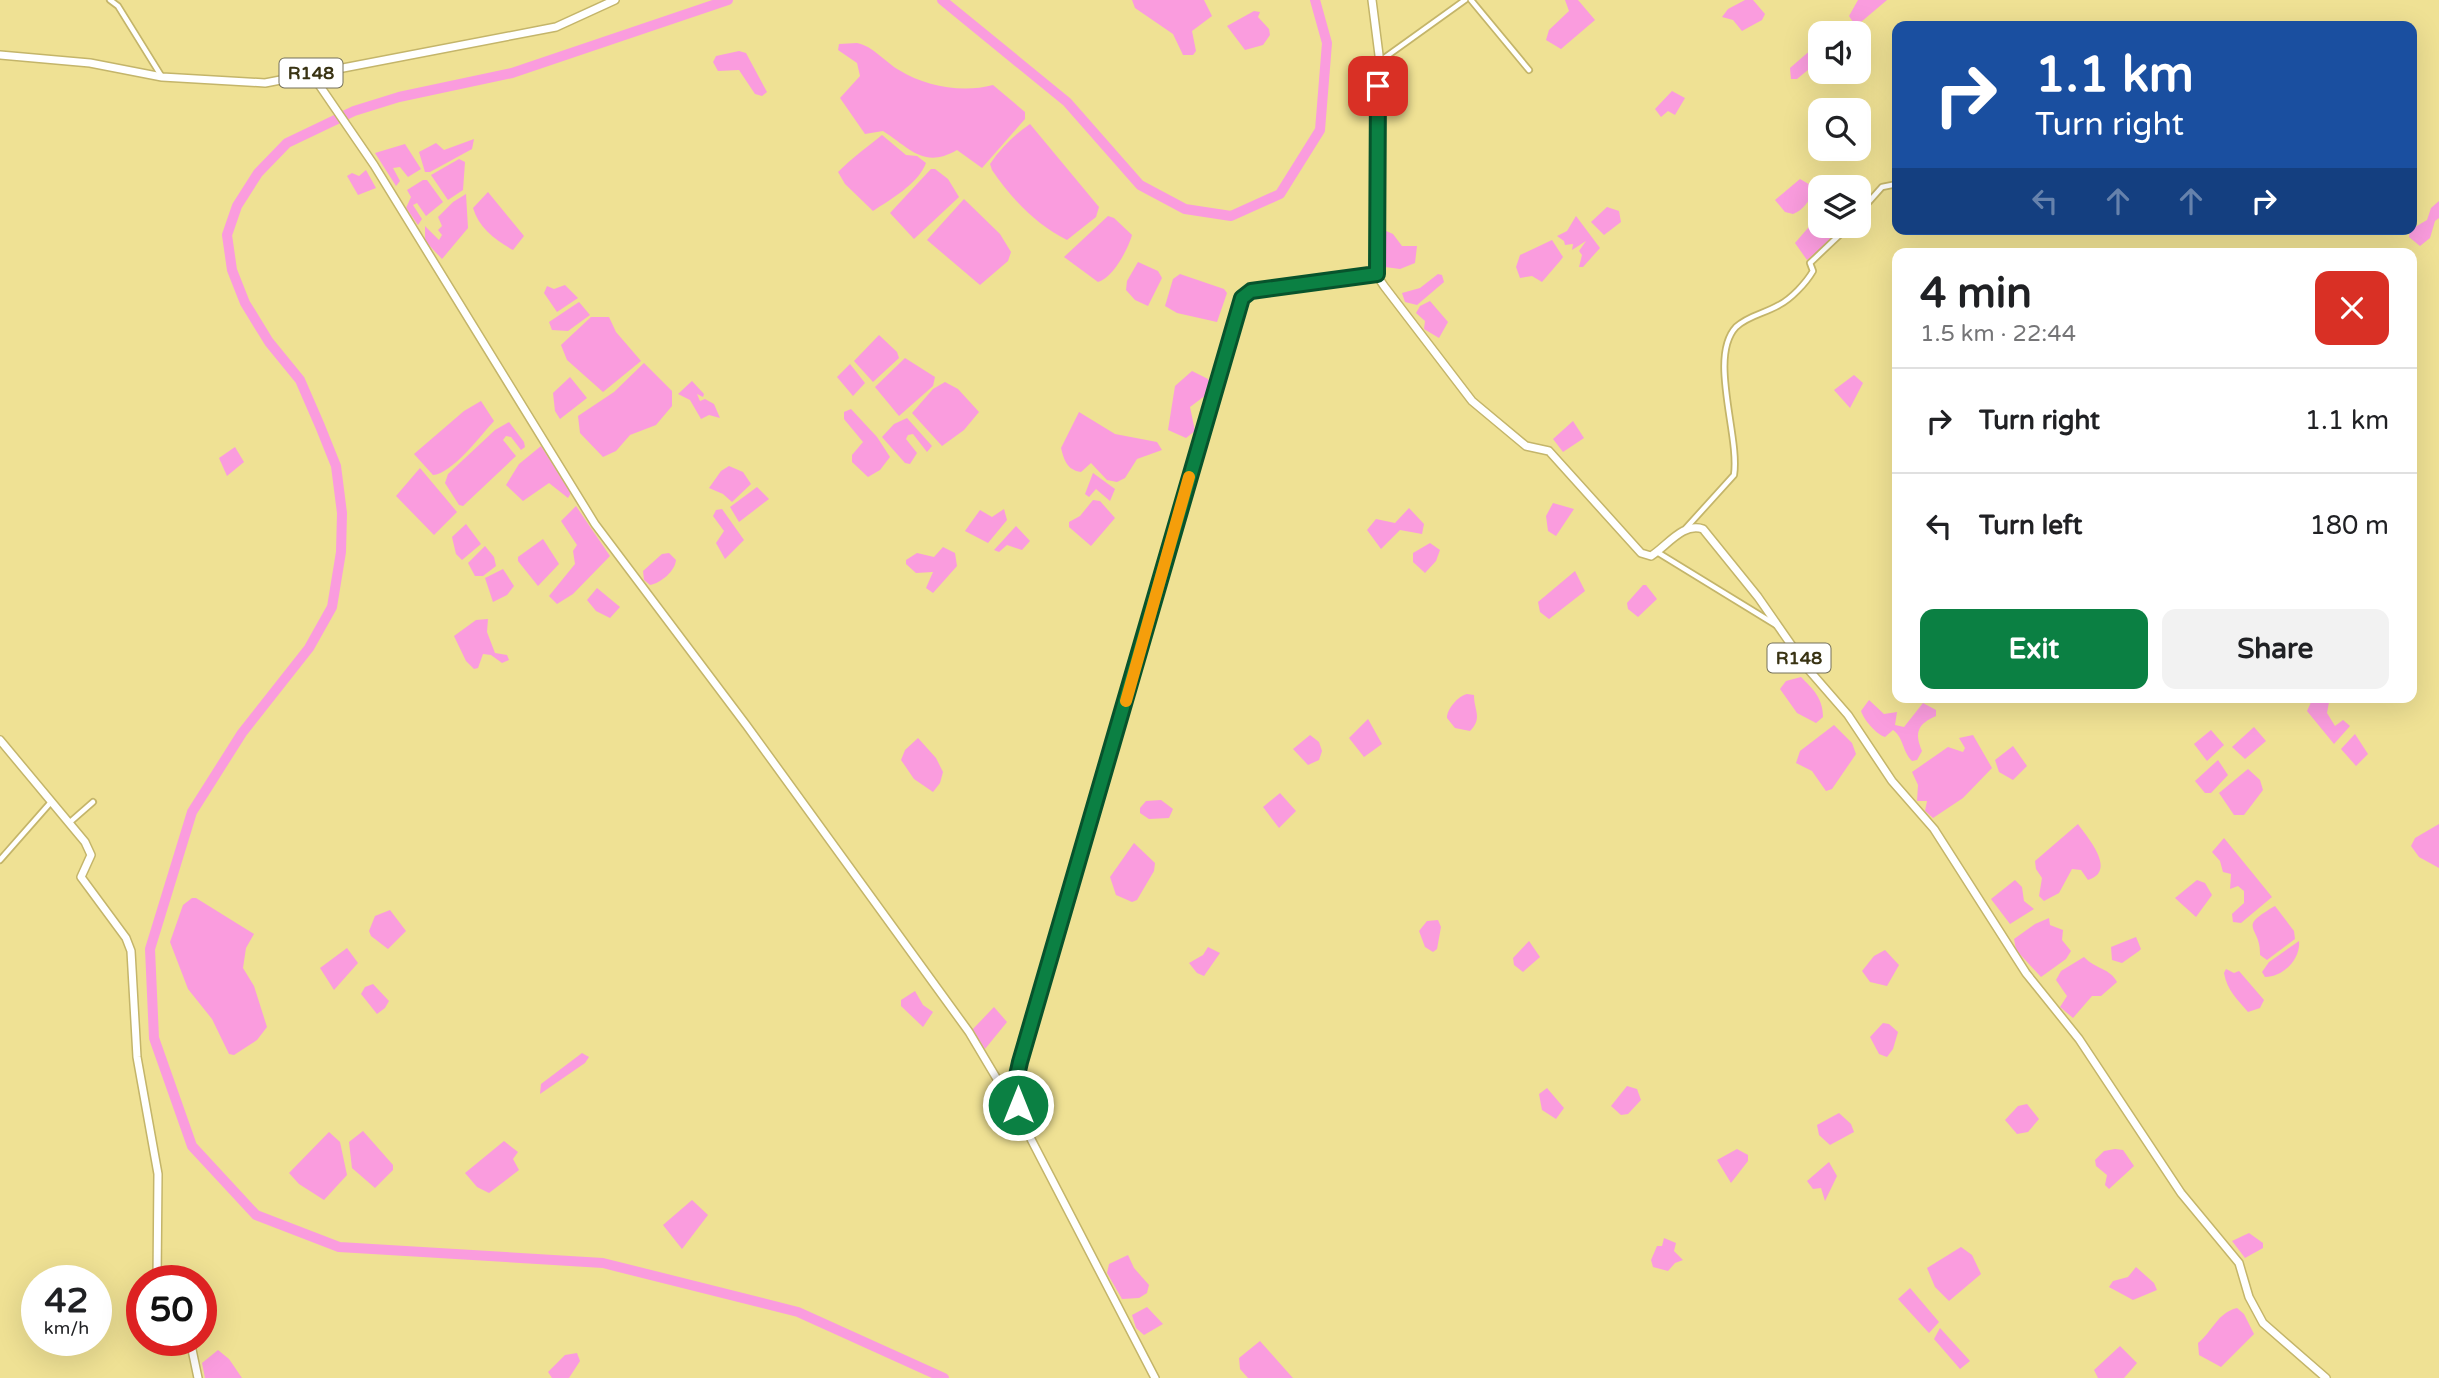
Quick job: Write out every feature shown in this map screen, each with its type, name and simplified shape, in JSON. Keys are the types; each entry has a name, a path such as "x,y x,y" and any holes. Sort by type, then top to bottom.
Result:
{"main road":[{"name":"R148","path":"0,55 90,63 162,76 265,83 556,27 615,0"},
{"path":"1372,0 1379,62 1377,274 1472,401 1526,446 1549,451 1641,553 1651,556 1684,531"},
{"path":"311,73 416,232 595,524 961,1020 1019,1116 1155,1378"},
{"path":"1019,1116 1016,1080 1020,1062 1242,298 1251,291 1377,274"},
{"name":"R148","path":"1684,531 1696,527 1703,529 1808,669 1848,715 1892,781 1928,820 2026,973 2079,1039 2181,1193 2239,1263 2249,1297 2263,1323 2326,1378"},
{"path":"0,740 90,850 80,877 125,938 131,951 137,1057 158,1174 157,1265"},
{"path":"193,1356 198,1378"}],"street":[{"path":"110,0 118,6 162,76"},
{"path":"1379,62 1465,0"},
{"path":"1471,0 1529,70"},
{"path":"1871,199 1882,187 1892,185"},
{"path":"1684,531 1734,475 1734,442 1727,406 1726,347 1729,337 1752,315 1782,304 1793,294 1813,271 1810,262 1836,238"},
{"path":"1657,552 1776,625"},
{"path":"0,860 51,802"},
{"path":"69,823 93,802"}],"shaded area":[{"path":"1132,0 1204,0 1212,16 1192,31 1196,51 1193,55 1183,55 1173,34 1135,8"},
{"path":"1565,0 1578,0 1595,20 1561,49 1546,40 1549,30 1569,11"},
{"path":"1745,0 1753,0 1765,14 1762,20 1742,31 1733,20 1722,17 1728,9"},
{"path":"1858,0 1887,0 1862,21 1852,21 1849,16"},
{"path":"1254,11 1260,12 1258,17 1269,29 1270,35 1263,45 1245,50 1227,26"},
{"path":"857,43 868,47 894,67 921,81 957,88 993,85 1025,112 1025,119 982,168 957,150 935,158 926,157 910,150 883,131 865,134 840,98 860,76 857,63 838,50 839,44"},
{"path":"739,51 746,53 767,92 762,96 755,94 739,70 718,71 713,62 716,56"},
{"path":"1808,52 1808,70 1797,79 1791,79 1790,68"},
{"path":"1672,91 1685,98 1675,115 1668,111 1661,117 1655,109"},
{"path":"1030,124 1099,207 1096,217 1067,240 1045,227 1025,210 999,180 990,164 1008,142"},
{"path":"882,135 906,155 917,156 926,163 917,178 873,211 845,184 838,172"},
{"path":"474,139 472,149 430,172 425,172 419,152 436,143 444,150"},
{"path":"405,144 421,169 408,177 400,167 393,168 400,181 396,186 375,153"},
{"path":"459,159 465,162 463,190 448,200 431,175"},
{"path":"931,169 948,179 959,197 914,239 890,213"},
{"path":"366,170 376,188 358,195 347,176 352,173 359,176"},
{"path":"1800,179 1808,184 1808,202 1793,214 1785,212 1775,200"},
{"path":"427,180 443,202 426,216 417,203 413,205 422,219 418,225 406,208 411,197 407,190"},
{"path":"488,192 524,236 513,250 488,233 479,222 473,208"},
{"path":"466,194 468,228 442,259 425,241 425,226 439,240 442,235 438,230 442,226 438,217"},
{"path":"964,199 1000,234 1011,252 1008,261 980,285 927,240"},
{"path":"2439,201 2439,218 2435,221 2430,238 2420,246 2409,235 2417,235 2417,226 2427,220 2431,208"},
{"path":"1607,207 1619,211 1621,222 1604,235 1591,222"},
{"path":"1108,216 1114,218 1132,235 1114,269 1098,282 1064,257"},
{"path":"1576,216 1600,248 1583,267 1579,267 1582,255 1579,251 1586,241 1572,250 1573,244 1565,245 1557,236 1567,231"},
{"path":"1808,228 1808,238 1834,238 1807,260 1795,243"},
{"path":"1384,230 1393,234 1402,246 1417,246 1415,263 1400,269 1385,267 1382,251"},
{"path":"1552,240 1563,257 1560,261 1542,282 1532,276 1520,278 1516,267 1520,255"},
{"path":"1138,262 1158,271 1162,278 1148,306 1135,300 1126,290 1127,281"},
{"path":"1180,274 1224,289 1227,293 1217,322 1177,313 1165,306 1173,279"},
{"path":"1438,274 1442,275 1444,282 1417,305 1405,302 1402,293 1420,288"},
{"path":"565,285 578,298 557,312 544,293 547,286 554,289"},
{"path":"1430,301 1448,322 1439,338 1424,329 1425,321 1416,313 1420,306"},
{"path":"579,302 590,315 568,331 552,330 549,322"},
{"path":"591,317 609,317 616,332 641,361 603,392 567,360 561,345"},
{"path":"879,335 897,352 899,358 873,382 854,361"},
{"path":"905,358 935,377 933,386 899,416 875,387"},
{"path":"644,363 672,391 672,406 656,425 630,435 616,451 603,457 580,433 578,416 614,392"},
{"path":"850,364 865,383 853,396 837,377"},
{"path":"1192,371 1208,379 1214,389 1190,407 1195,431 1186,438 1168,430 1175,386"},
{"path":"1854,375 1863,383 1850,408 1834,390"},
{"path":"570,377 587,398 560,419 555,411 553,393"},
{"path":"692,381 704,394 703,397 697,394 700,401 705,399 714,404 720,418 709,415 701,419 690,400 678,394"},
{"path":"945,382 958,389 979,412 964,430 942,446 912,413 933,389"},
{"path":"481,401 494,421 457,461 441,473 433,475 414,454 464,411"},
{"path":"851,409 877,437 890,457 880,470 868,477 852,462 852,455 863,442 844,419 844,412"},
{"path":"1079,412 1115,434 1157,442 1162,450 1137,459 1125,478 1117,482 1107,480 1091,463 1081,472 1076,471 1067,464 1061,448"},
{"path":"907,418 932,446 927,452 913,434 908,435 906,439 917,453 910,464 905,463 882,437 894,424"},
{"path":"1573,421 1584,438 1563,452 1553,439"},
{"path":"509,422 525,447 521,450 511,437 506,436 503,440 516,456 463,506 459,505 445,483 448,474 495,430"},
{"path":"541,446 571,493 568,498 549,483 523,501 506,485 519,464"},
{"path":"235,447 244,462 227,476 219,458"},
{"path":"729,466 743,472 751,484 732,502 723,494 709,488 721,471"},
{"path":"420,468 457,512 434,535 396,496"},
{"path":"1093,473 1115,489 1110,501 1096,489 1089,497 1085,494"},
{"path":"757,487 769,499 739,522 730,507"},
{"path":"1093,500 1100,501 1115,518 1091,546 1069,527 1069,522 1080,516"},
{"path":"1553,503 1574,509 1556,536 1548,531 1546,516"},
{"path":"576,506 610,556 573,594 557,604 549,596 575,564 573,551 577,545 561,521"},
{"path":"1409,508 1424,524 1422,534 1400,530 1381,549 1367,530 1376,519 1395,523"},
{"path":"722,509 744,540 725,559 716,543 724,531 713,516 716,510"},
{"path":"1004,509 1007,520 988,543 965,531 980,510 992,517"},
{"path":"466,524 481,544 462,560 456,554 452,537"},
{"path":"1016,526 1030,541 1022,550 1007,545 999,552 994,550"},
{"path":"543,539 559,564 538,586 518,561 518,557"},
{"path":"1430,543 1440,550 1436,561 1425,573 1413,562 1413,553"},
{"path":"485,546 494,557 496,566 483,576 475,576 468,563"},
{"path":"943,547 955,553 957,566 933,593 926,588 933,572 916,573 906,564 906,560 917,553 934,557"},
{"path":"669,553 676,560 673,568 663,579 650,585 644,580 643,571 662,554"},
{"path":"503,569 514,586 507,595 493,602 485,578"},
{"path":"1575,571 1585,591 1549,619 1540,612 1538,602"},
{"path":"1646,585 1657,599 1638,617 1628,609 1627,603"},
{"path":"597,588 620,607 610,618 596,611 587,600"},
{"path":"488,619 487,632 495,653 507,655 509,660 502,663 491,655 483,654 478,668 474,669 466,661 454,636 476,620"},
{"path":"1801,677 1821,704 1823,717 1816,723 1797,713 1780,689 1786,681"},
{"path":"1467,694 1474,695 1477,714 1476,722 1470,731 1455,728 1447,718 1454,703"},
{"path":"1869,700 1884,714 1897,712 1895,725 1904,727 1923,703 1936,710 1936,716 1919,729 1918,739 1922,751 1917,760 1912,761 1893,730 1885,737 1868,722 1861,711"},
{"path":"2311,703 2329,703 2327,713 2335,726 2343,720 2350,726 2334,744 2307,711"},
{"path":"1368,719 1382,744 1364,757 1349,738"},
{"path":"1834,725 1852,743 1856,754 1832,789 1826,791 1812,771 1796,763 1800,751"},
{"path":"2254,727 2266,741 2245,759 2232,747"},
{"path":"2211,730 2224,745 2207,761 2194,744"},
{"path":"2355,734 2368,754 2356,766 2341,749"},
{"path":"1310,735 1319,742 1322,751 1319,760 1308,765 1293,749"},
{"path":"1973,735 1992,768 1963,798 1933,818 1925,811 1927,801 1917,801 1918,785 1912,772 1948,747 1963,752 1965,748 1959,738"},
{"path":"918,738 936,758 943,772 940,783 933,792 914,779 901,760 905,750"},
{"path":"2013,746 2027,766 2013,780 1999,772 1995,760"},
{"path":"2218,760 2228,775 2211,793 2205,793 2195,781"},
{"path":"2248,769 2260,780 2263,790 2244,815 2234,815 2219,793"},
{"path":"1280,793 1296,811 1279,828 1263,807"},
{"path":"1161,800 1173,809 1169,818 1149,819 1140,813 1140,808 1146,801"},
{"path":"2078,824 2098,854 2100,869 2097,876 2088,880 2081,870 2072,869 2059,893 2044,901 2039,896 2042,878 2036,869 2035,861"},
{"path":"2439,824 2439,868 2419,857 2411,846 2415,838"},
{"path":"2224,838 2272,897 2241,923 2233,922 2232,914 2244,903 2244,891 2238,886 2230,889 2231,874 2223,872 2220,861 2212,852"},
{"path":"1134,843 1155,863 1154,871 1137,900 1132,902 1116,895 1110,877"},
{"path":"2015,880 2022,887 2024,901 2034,909 2010,924 1991,899"},
{"path":"2197,880 2205,883 2212,895 2196,917 2175,898"},
{"path":"192,898 254,934 246,948 243,968 254,986 267,1027 257,1040 234,1055 229,1054 212,1019 188,989 170,942 183,905"},
{"path":"2275,906 2294,931 2295,939 2267,960 2260,955 2253,924 2263,913"},
{"path":"390,910 406,931 388,949 371,936 369,931 375,916"},
{"path":"2049,918 2050,925 2063,930 2062,940 2071,951 2066,959 2041,977 2016,950 2014,939"},
{"path":"1438,920 1441,927 1437,949 1433,952 1425,947 1419,931 1427,921"},
{"path":"2136,937 2141,949 2139,951 2122,963 2112,960 2111,947"},
{"path":"1529,941 1540,957 1523,972 1514,965 1513,958"},
{"path":"2299,941 2297,954 2290,966 2278,974 2265,977 2262,972 2269,962"},
{"path":"1208,947 1220,953 1204,976 1197,973 1189,963 1203,955"},
{"path":"347,948 358,963 334,990 320,968"},
{"path":"1885,950 1899,965 1887,986 1870,982 1862,971 1874,956"},
{"path":"2084,957 2114,977 2117,982 2101,996 2092,996 2073,1018 2060,1007 2067,996 2056,980 2061,971"},
{"path":"2226,969 2234,973 2239,971 2264,1000 2260,1008 2248,1012 2227,984 2224,973"},
{"path":"373,984 389,1001 377,1014 361,994 365,987"},
{"path":"915,991 923,1005 933,1012 923,1027 901,1006 901,1000"},
{"path":"994,1007 1007,1022 985,1049 972,1030"},
{"path":"1883,1023 1889,1024 1898,1032 1893,1049 1887,1057 1879,1054 1870,1037"},
{"path":"582,1053 589,1057 585,1063 540,1094 541,1084"},
{"path":"1627,1086 1637,1089 1641,1100 1628,1114 1621,1115 1611,1106"},
{"path":"1547,1088 1564,1108 1556,1119 1542,1110 1539,1094"},
{"path":"2027,1104 2039,1119 2028,1132 2017,1134 2005,1120 2018,1106"},
{"path":"1839,1113 1851,1124 1854,1132 1830,1145 1819,1135 1817,1125"},
{"path":"363,1131 393,1165 393,1170 375,1188 352,1168 349,1142"},
{"path":"329,1132 340,1142 347,1175 324,1200 299,1184 289,1173"},
{"path":"504,1141 518,1152 513,1159 519,1170 489,1193 477,1187 465,1173"},
{"path":"1737,1149 1748,1155 1748,1161 1731,1183 1717,1160"},
{"path":"2123,1150 2134,1166 2109,1189 2105,1185 2107,1175 2096,1166 2095,1160 2104,1151"},
{"path":"1829,1162 1837,1176 1825,1201 1821,1188 1813,1189 1807,1181"},
{"path":"692,1200 708,1215 682,1249 663,1225"},
{"path":"2249,1233 2263,1243 2263,1248 2245,1258 2232,1241"},
{"path":"1664,1238 1676,1243 1674,1251 1683,1260 1675,1263 1668,1271 1653,1267 1651,1260 1657,1246 1662,1246"},
{"path":"1961,1247 1972,1255 1981,1274 1949,1301 1935,1287 1927,1268"},
{"path":"1128,1255 1134,1268 1149,1285 1147,1293 1139,1298 1122,1299 1107,1273 1109,1264"},
{"path":"2136,1267 2154,1283 2157,1290 2133,1300 2109,1287 2113,1281 2128,1277"},
{"path":"1910,1288 1939,1322 1929,1333 1898,1299"},
{"path":"1147,1307 1163,1324 1144,1335 1136,1328 1132,1315"},
{"path":"2237,1308 2244,1314 2254,1334 2221,1367 2199,1355 2198,1343 2220,1318"},
{"path":"1940,1328 1970,1361 1960,1369 1934,1339"},
{"path":"1260,1341 1293,1378 1248,1378 1240,1369 1239,1358"},
{"path":"2120,1346 2137,1363 2124,1378 2098,1378 2094,1370"},
{"path":"217,1351 229,1359 242,1378 205,1378 202,1363 211,1356 217,1356"},
{"path":"577,1353 580,1361 569,1378 552,1378 548,1372 565,1355"}],"waterway":[{"path":"728,0 512,73 399,97 354,111 287,143 258,173 237,206 227,235 232,270 245,303 269,342 300,380 336,466 342,513 341,552 332,607 309,648 242,733 192,812 150,949 154,1038 192,1146 256,1215 339,1247 603,1263 798,1312 944,1378"},
{"path":"942,0 1067,102 1140,185 1185,209 1231,216 1280,194 1320,130 1327,43 1315,0"}],"slow traffic":[{"path":"1126,701 1189,477"}],"route":[{"path":"1018,1105 1016,1080 1020,1062 1242,298 1251,291 1377,274 1378,86"}]}
